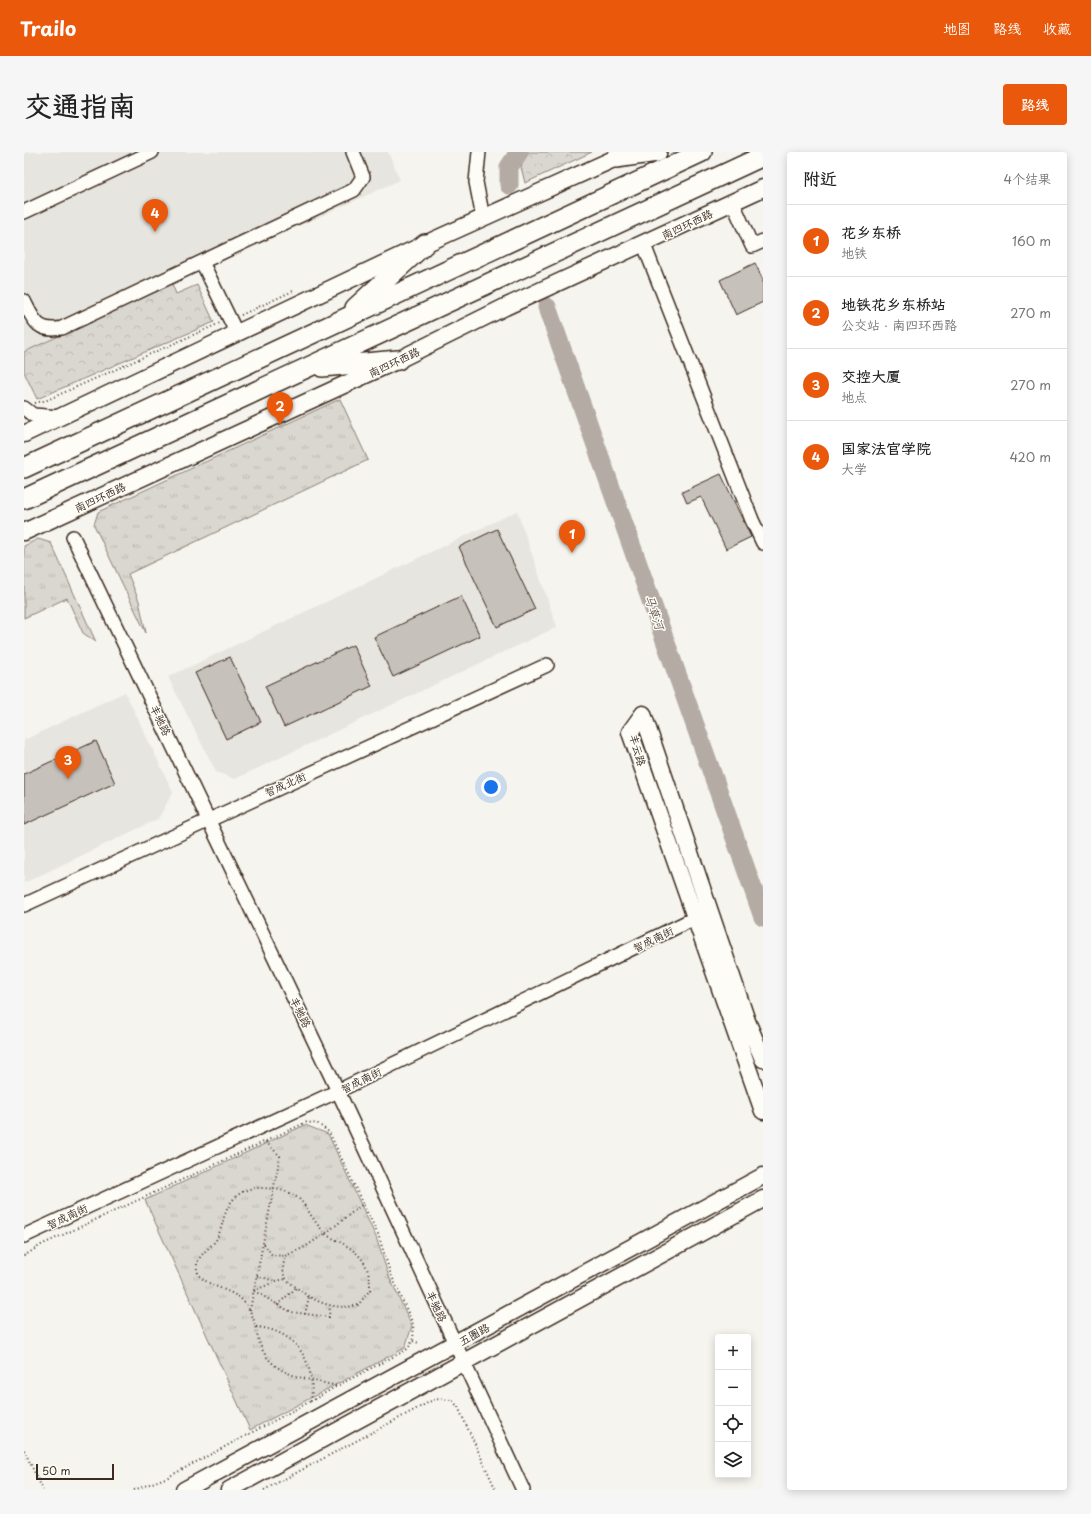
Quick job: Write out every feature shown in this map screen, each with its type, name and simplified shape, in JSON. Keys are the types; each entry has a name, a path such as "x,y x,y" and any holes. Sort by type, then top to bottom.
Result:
{"highway":[{"path":"622,155 657,152"},
{"path":"24,468 702,152"},
{"path":"24,499 763,156"},
{"path":"342,320 425,244"},
{"path":"308,368 398,360"}],"main road":[{"path":"24,434 62,417 233,327 425,244 622,155"},
{"name":"南四环西路","path":"24,532 398,360 505,307 644,245 763,188"},
{"name":"丰云路","path":"763,1059 744,1013 643,714 630,732 763,1111"},
{"name":"五圈路","path":"184,1490 763,1176"},
{"name":"五圈路","path":"229,1490 763,1198"}],"street":[{"path":"24,212 152,152"},
{"path":"24,301 34,320 39,325 46,329 62,328 354,190 363,177 353,152"},
{"path":"479,152 476,182 483,218"},
{"path":"733,203 752,246 763,241"},
{"path":"644,245 752,520 763,543"},
{"path":"202,262 233,327"},
{"path":"27,411 62,417"},
{"name":"丰驰路","path":"73,537 338,1091 523,1490"},
{"name":"智成北街","path":"24,904 547,665"},
{"name":"智成南街","path":"24,1236 338,1091 695,918"}],"path":[{"path":"27,411 47,400 212,325 233,327 299,288"},
{"path":"24,1256 41,1245 307,1122 325,1127 330,1132 378,1234 390,1272 413,1324 413,1341 406,1350 168,1477 134,1490"},
{"path":"250,1311 280,1156 265,1141"},
{"path":"285,1256 283,1273 286,1279 309,1297 330,1306 341,1307 358,1305 370,1290 370,1282 363,1261 357,1252 326,1234 306,1205 297,1196 284,1190 274,1188 252,1188 237,1195 228,1207 221,1230 198,1262 198,1272 204,1281 236,1295 242,1300 250,1311 262,1351 270,1363 284,1372 337,1386"},
{"path":"263,1243 272,1255 285,1256 305,1247 326,1234 363,1204"},
{"path":"257,1276 276,1281"},
{"path":"254,1291 276,1281 286,1279"},
{"path":"277,1305 296,1288"},
{"path":"254,1291 291,1312 329,1318 330,1306"},
{"path":"305,1314 309,1297"},
{"path":"256,1327 282,1333 295,1343 306,1361 311,1380 311,1400"},
{"path":"413,1341 419,1343"},
{"path":"445,1400 446,1395"},
{"path":"264,1490 428,1401 435,1399 452,1400 458,1407 496,1490"},
{"path":"24,1450 43,1490"}],"shaded area":[{"path":"24,152 388,152 400,180 24,352"},
{"path":"517,511 557,627 235,779 216,772 168,677"},
{"path":"125,692 173,792 158,819 24,883 24,740"}],"green space":[{"path":"528,152 592,152 525,183 521,167"},
{"path":"172,284 176,294 197,285 214,322 37,399 24,372 24,352"},
{"path":"340,399 368,460 128,574 139,601 146,633 94,525 98,512"},
{"path":"38,539 51,543 96,642 83,633 67,598 24,618 24,546"},
{"path":"305,1125 328,1134 376,1237 388,1274 412,1326 405,1348 250,1430 145,1200"}],"building":[{"path":"755,263 763,280 763,302 736,315 720,280"},
{"path":"721,474 751,537 726,549 701,497 687,503 682,492"},
{"path":"497,529 535,609 497,627 459,547"},
{"path":"461,596 480,636 393,677 374,637"},
{"path":"353,645 372,686 284,727 265,686"},
{"path":"230,657 261,722 226,739 195,673"},
{"path":"96,741 115,783 24,825 24,774"}],"waterway":[{"name":"马草河","path":"509,185 509,167 519,152"},
{"name":"马草河","path":"547,307 763,917"}],"place":[{"name":"国家法官学院","path":"155,232"},
{"name":"地铁花乡东桥站","path":"280,425"},
{"name":"花乡东桥","path":"572,553"},
{"name":"交控大厦","path":"68,779"}]}
